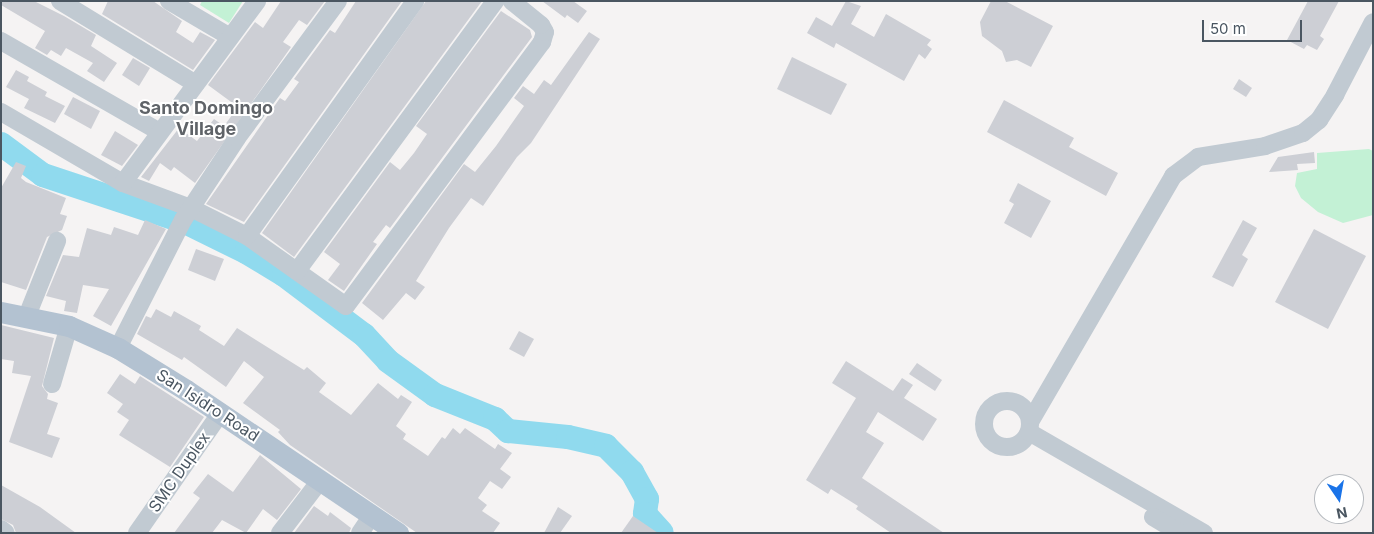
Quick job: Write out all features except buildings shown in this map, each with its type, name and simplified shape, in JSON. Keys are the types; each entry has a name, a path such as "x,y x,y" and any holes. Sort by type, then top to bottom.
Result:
{"main road":[{"name":"San Isidro Road","path":"1,312 69,326 118,348 221,412 319,482 398,533"}],"street":[{"path":"60,1 196,84"},
{"path":"123,183 257,1"},
{"path":"118,348 184,219 237,138 338,1"},
{"path":"247,236 415,1"},
{"path":"297,271 495,1"},
{"path":"1,112 184,219 247,236 341,305 346,306 355,298 542,42 545,32 541,25 511,1"},
{"path":"181,4 230,37"},
{"path":"1027,432 1173,176 1198,157 1265,146 1303,133 1319,120 1336,95 1373,22"},
{"path":"1,40 160,132"},
{"path":"27,316 57,241"},
{"path":"52,384 69,326"},
{"name":"SMC Duplex","path":"138,533 221,412"},
{"path":"1027,432 1180,533"},
{"path":"1027,432 1204,533"},
{"path":"280,533 319,482"},
{"path":"360,533 372,515"},
{"path":"1,529 6,533"}],"green space":[{"path":"202,1 243,1 229,23 200,5"},
{"path":"1369,149 1373,151 1373,215 1343,223 1318,212 1301,198 1295,186 1297,173 1317,169 1317,153"}],"waterway":[{"path":"1,144 43,175 185,222 246,252 284,275 364,335 388,361 435,395 495,419 508,431 568,437 606,446 632,472 647,499 645,514 662,533"}],"district":[{"name":"Santo Domingo Village","path":"206,119"}]}
